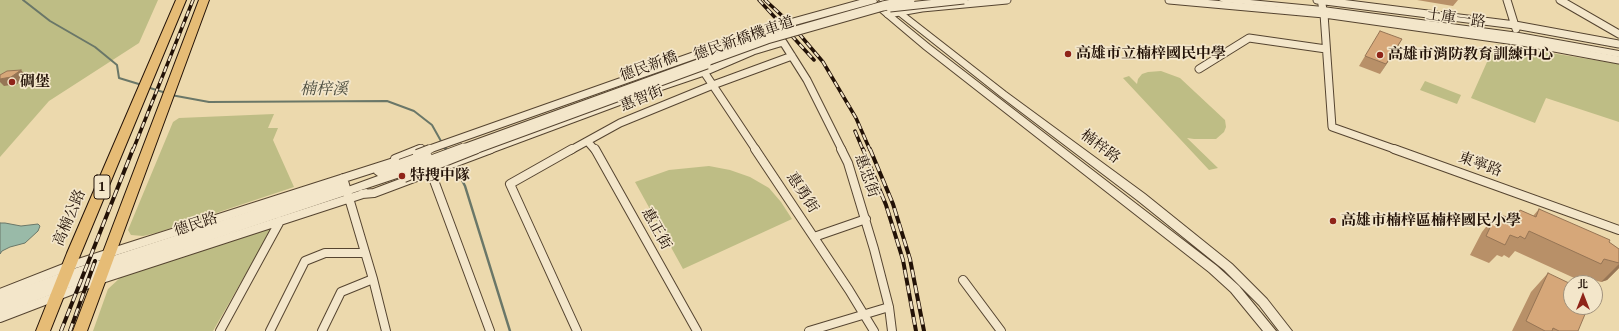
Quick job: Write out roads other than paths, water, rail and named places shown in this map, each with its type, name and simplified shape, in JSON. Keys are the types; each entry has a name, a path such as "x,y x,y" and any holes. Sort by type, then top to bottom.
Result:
{"main road":[{"name":"高楠公路","path":"43,331 181,0"},
{"name":"1","path":"80,331 204,0"}],"street":[{"name":"楠梓路","path":"870,0 893,13 1141,197 1228,267 1263,302 1286,331"},
{"name":"德民新橋機車道","path":"402,169 578,98 760,32 818,14 873,0"},
{"name":"楠梓路","path":"883,0 893,13 927,47 1213,269 1235,288 1270,331"},
{"name":"德民新橋","path":"402,169 768,33 888,0"},
{"name":"德民新橋","path":"402,169 767,39 883,6 910,0"},
{"name":"德民新橋機車道","path":"402,169 486,146 756,47 868,13 898,7 964,0"},
{"path":"893,13 1007,0"},
{"name":"土庫一路","path":"1169,0 1321,5"},
{"name":"土庫一路","path":"1223,0 1321,5"},
{"name":"土庫一路","path":"1270,0 1321,5 1619,50"},
{"path":"1507,0 1518,34"},
{"path":"1560,0 1619,34"},
{"path":"1199,69 1249,38 1326,49 1321,5"},
{"name":"土庫一路","path":"1518,34 1619,44"},
{"name":"土庫一路","path":"1518,34 1619,54"},
{"name":"土庫一路","path":"1518,34 1619,60"},
{"name":"惠忠街","path":"704,72 753,51 783,42 807,80 848,163 866,219 889,307 892,331"},
{"name":"東寧路","path":"1326,49 1332,127 1619,230"},
{"name":"惠智街","path":"577,331 510,184 620,123 712,85 792,56"},
{"path":"362,194 374,193 645,92 704,72"},
{"name":"惠勇街","path":"704,72 814,237 874,331"},
{"name":"惠正街","path":"588,142 593,146 697,331"},
{"path":"386,331 347,188 421,149 435,171 490,331"},
{"path":"362,194 402,169"},
{"name":"德民路","path":"0,301 281,210 402,169"},
{"name":"德民路","path":"0,310 63,281 347,188 362,194"},
{"path":"220,331 281,210"},
{"path":"814,237 866,219"},
{"path":"270,331 305,262 325,253 364,253"},
{"path":"322,331 341,292 373,279"},
{"path":"963,280 1001,331"},
{"name":"德民路","path":"0,293 63,281"},
{"name":"德民路","path":"0,318 63,281"},
{"path":"809,331 889,307"}],"waterway":[{"name":"楠梓溪","path":"23,0 50,21 95,47 117,65 119,78 142,85"},
{"name":"楠梓溪","path":"147,87 166,93"},
{"name":"楠梓溪","path":"171,95 209,102 387,101 414,111 432,125 446,150"},
{"name":"楠梓溪","path":"454,165 465,186 510,331"}],"railway":[{"path":"133,150 193,0"},
{"path":"759,0 814,60"},
{"path":"765,0 790,23 823,62 856,118 870,150"},
{"path":"855,131 863,150"},
{"path":"61,331 133,149"},
{"path":"863,149 886,205 903,260 916,331"},
{"path":"870,149 893,204 910,259 924,331"},
{"path":"70,331 95,261"}],"place":[{"name":"高雄市立楠梓國民中學","path":"1068,54"},
{"name":"高雄市消防教育訓練中心","path":"1380,55"},
{"name":"碉堡","path":"12,82"},
{"name":"特搜中隊","path":"402,176"},
{"name":"高雄市楠梓區楠梓國民小學","path":"1333,221"}]}
